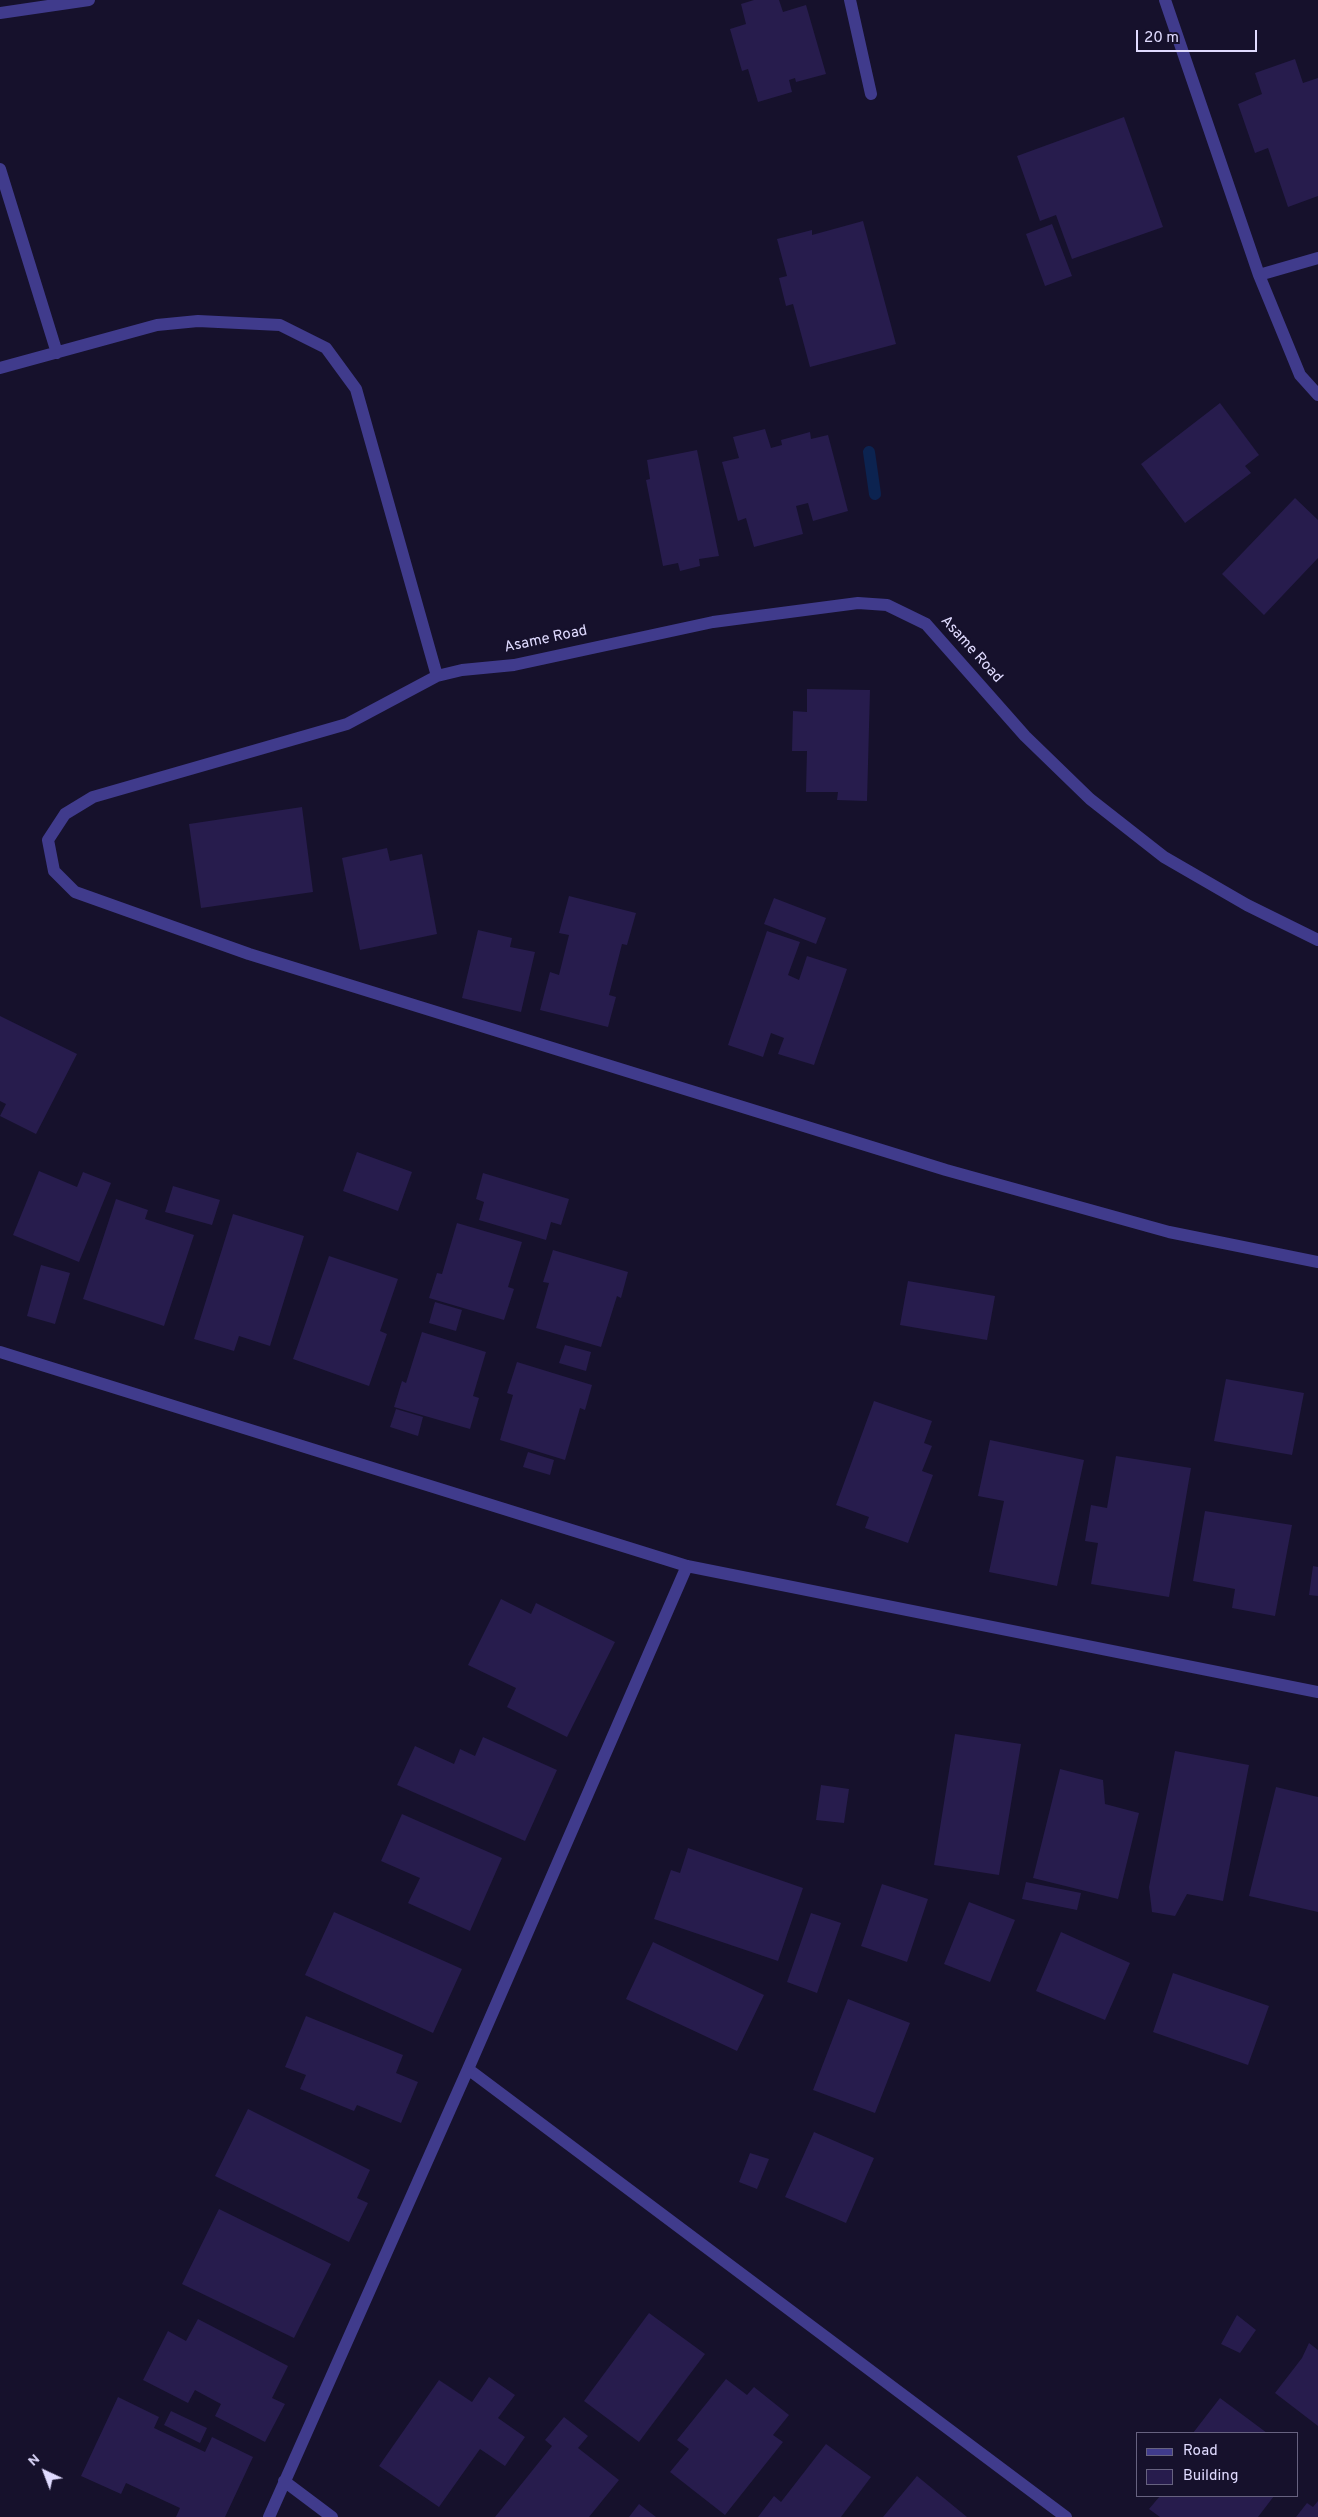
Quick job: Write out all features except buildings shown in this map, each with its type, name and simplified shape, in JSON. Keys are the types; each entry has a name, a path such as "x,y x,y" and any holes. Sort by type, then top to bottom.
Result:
{"street":[{"path":"0,12 89,0"},
{"path":"850,0 871,94"},
{"path":"1165,0 1259,274 1300,375 1318,395"},
{"path":"0,169 57,353"},
{"path":"1259,274 1318,258"},
{"path":"0,368 156,325 198,321 280,325 326,348 356,389 437,676"},
{"name":"Asame Road","path":"1318,940 1247,905 1164,857 1097,804 1025,736 926,624 887,605 858,603 713,622 514,665 462,670 437,676 346,724 93,797 65,814 48,840 54,871 75,892 249,954 908,1158 1169,1232 1318,1262"},
{"path":"0,1352 687,1566 1318,1692"},
{"path":"269,2517 468,2069 687,1566"},
{"path":"468,2069 1066,2517"},
{"path":"284,2481 332,2517"}],"waterway":[{"path":"869,452 875,494"}]}
